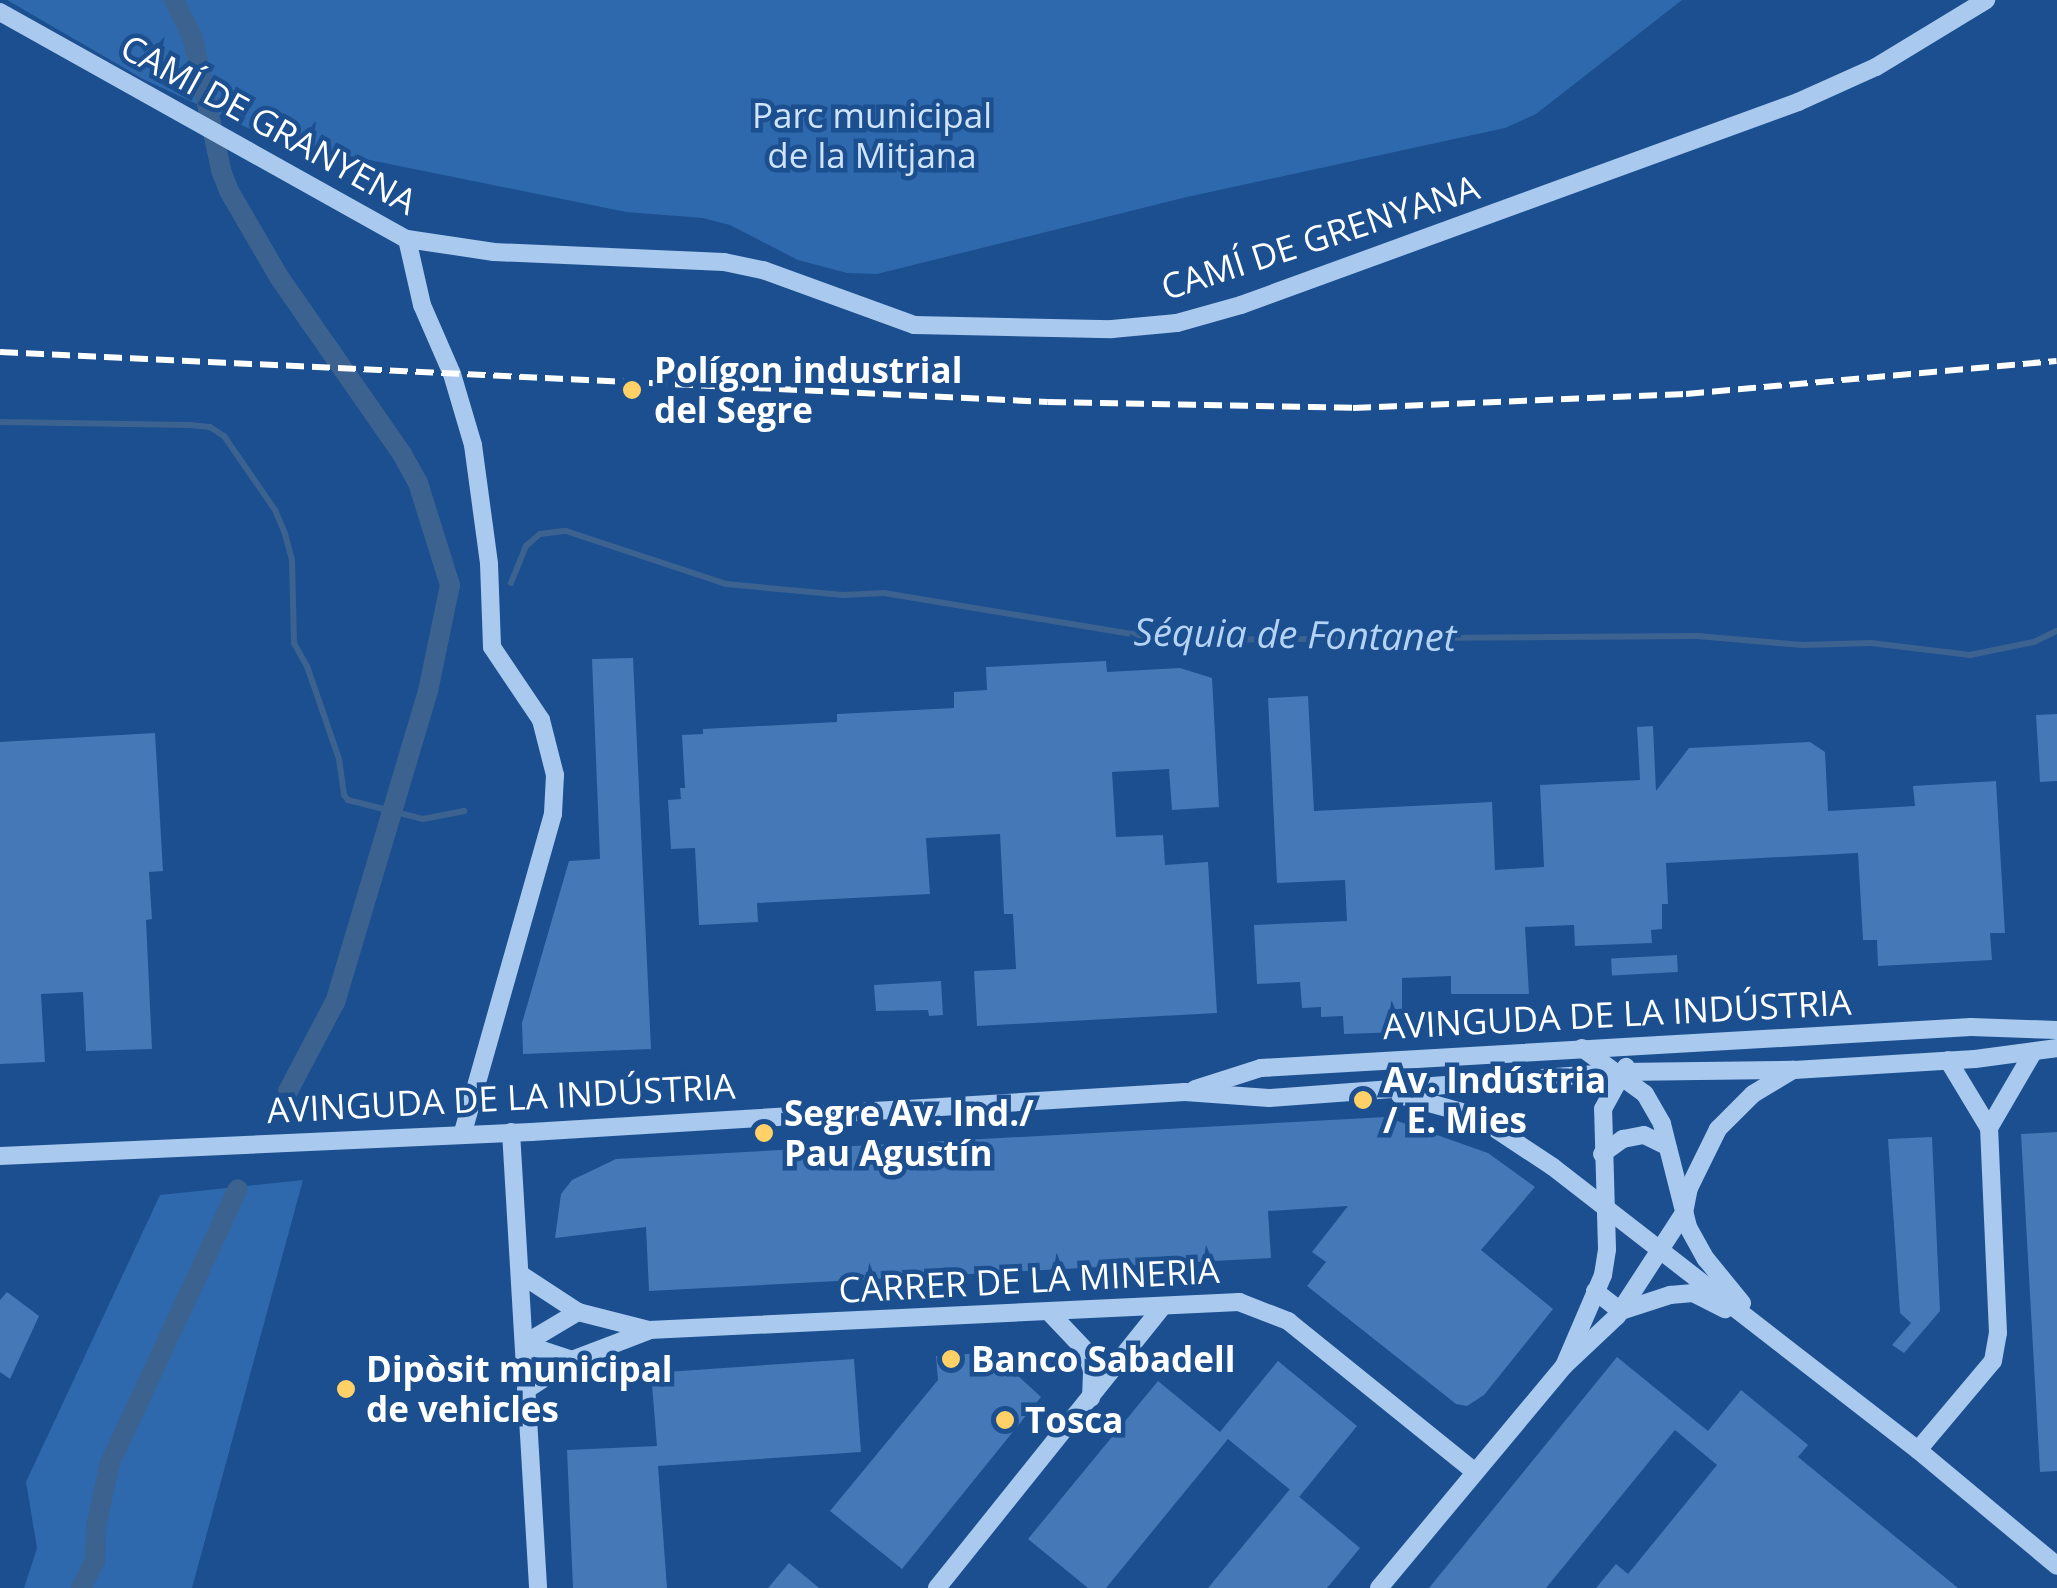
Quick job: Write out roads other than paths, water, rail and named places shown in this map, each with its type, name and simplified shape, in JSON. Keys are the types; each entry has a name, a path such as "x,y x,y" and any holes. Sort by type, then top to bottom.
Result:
{"street":[{"name":"CAMÍ DE GRENYANA","path":"580,254 689,258 763,270 928,327 1112,329 1178,323 1350,268 1798,102 1876,67 1986,0"},
{"name":"CAMÍ DE GRANYENA","path":"0,12 407,240 494,252 580,254"},
{"path":"407,240 422,305 452,374 474,445 489,564 492,647 541,720 556,775 553,814 463,1133"},
{"name":"AVINGUDA DE LA INDÚSTRIA","path":"1185,1092 1261,1068 1971,1026 2057,1030"},
{"path":"1564,1366 1608,1249 1603,1109 1620,1072 1652,1044"},
{"path":"1582,1048 1620,1072 1645,1094 1662,1124 1684,1213 1706,1260 1762,1326"},
{"name":"AVINGUDA DE LA INDÚSTRIA","path":"0,1156 511,1132 1185,1092 1269,1098 1620,1072 1794,1070 2032,1054 2057,1048"},
{"path":"1989,1128 2032,1054"},
{"path":"1918,1450 1993,1360 1998,1333 1989,1128 1948,1060"},
{"path":"1380,1588 1564,1366 1621,1311 1684,1213 1689,1188 1718,1129 1753,1094 1794,1070"},
{"path":"1386,1091 1476,1116 1606,1207 1918,1450 2057,1566"},
{"path":"511,1132 538,1588"},
{"path":"1602,1154 1623,1139 1644,1135 1667,1146"},
{"name":"CARRER DE LA MINERIA","path":"520,1274 578,1312 648,1330 1050,1314 1238,1302 1264,1308 1288,1321 1475,1472"},
{"path":"1595,1291 1621,1311"},
{"path":"1621,1311 1670,1294 1692,1293 1762,1326"},
{"path":"937,1588 1162,1307"},
{"path":"524,1344 578,1312"},
{"path":"1050,1314 1086,1351 1092,1371 1091,1399"},
{"name":"CARRER DE LA MINERIA","path":"526,1390 572,1360 648,1330"},
{"path":"524,1344 572,1360"}],"waterway":[{"path":"174,0 193,39 229,191 279,277 402,454 418,483 450,585 428,691 335,1002 287,1093"},
{"name":"Séquia de Fontanet","path":"0,422 190,425 210,427 224,436 275,510 285,534 292,560 294,643 307,666 339,759 344,795 348,800 423,819 464,811"},
{"name":"Séquia de Fontanet","path":"511,583 526,546 540,534 566,531 726,584 843,595 884,593 1168,640 1697,636 1803,645 1871,643 1970,655 2034,642 2057,631"},
{"path":"81,1588 95,1561 96,1526 110,1463 238,1189"}],"railway":[{"path":"0,352 1048,402 1353,408 1686,394 2057,361"}],"place":[{"name":"Polígon industrial del Segre","path":"632,390"},
{"name":"Av. Indústria / E. Mies","path":"1363,1100"},
{"name":"Segre Av. Ind./ Pau Agustín","path":"764,1133"},
{"name":"Banco Sabadell","path":"951,1359"},
{"name":"Dipòsit municipal de vehicles","path":"346,1389"},
{"name":"Tosca","path":"1005,1420"}],"park label":[{"name":"Parc municipal de la Mitjana","path":"872,135"}]}
